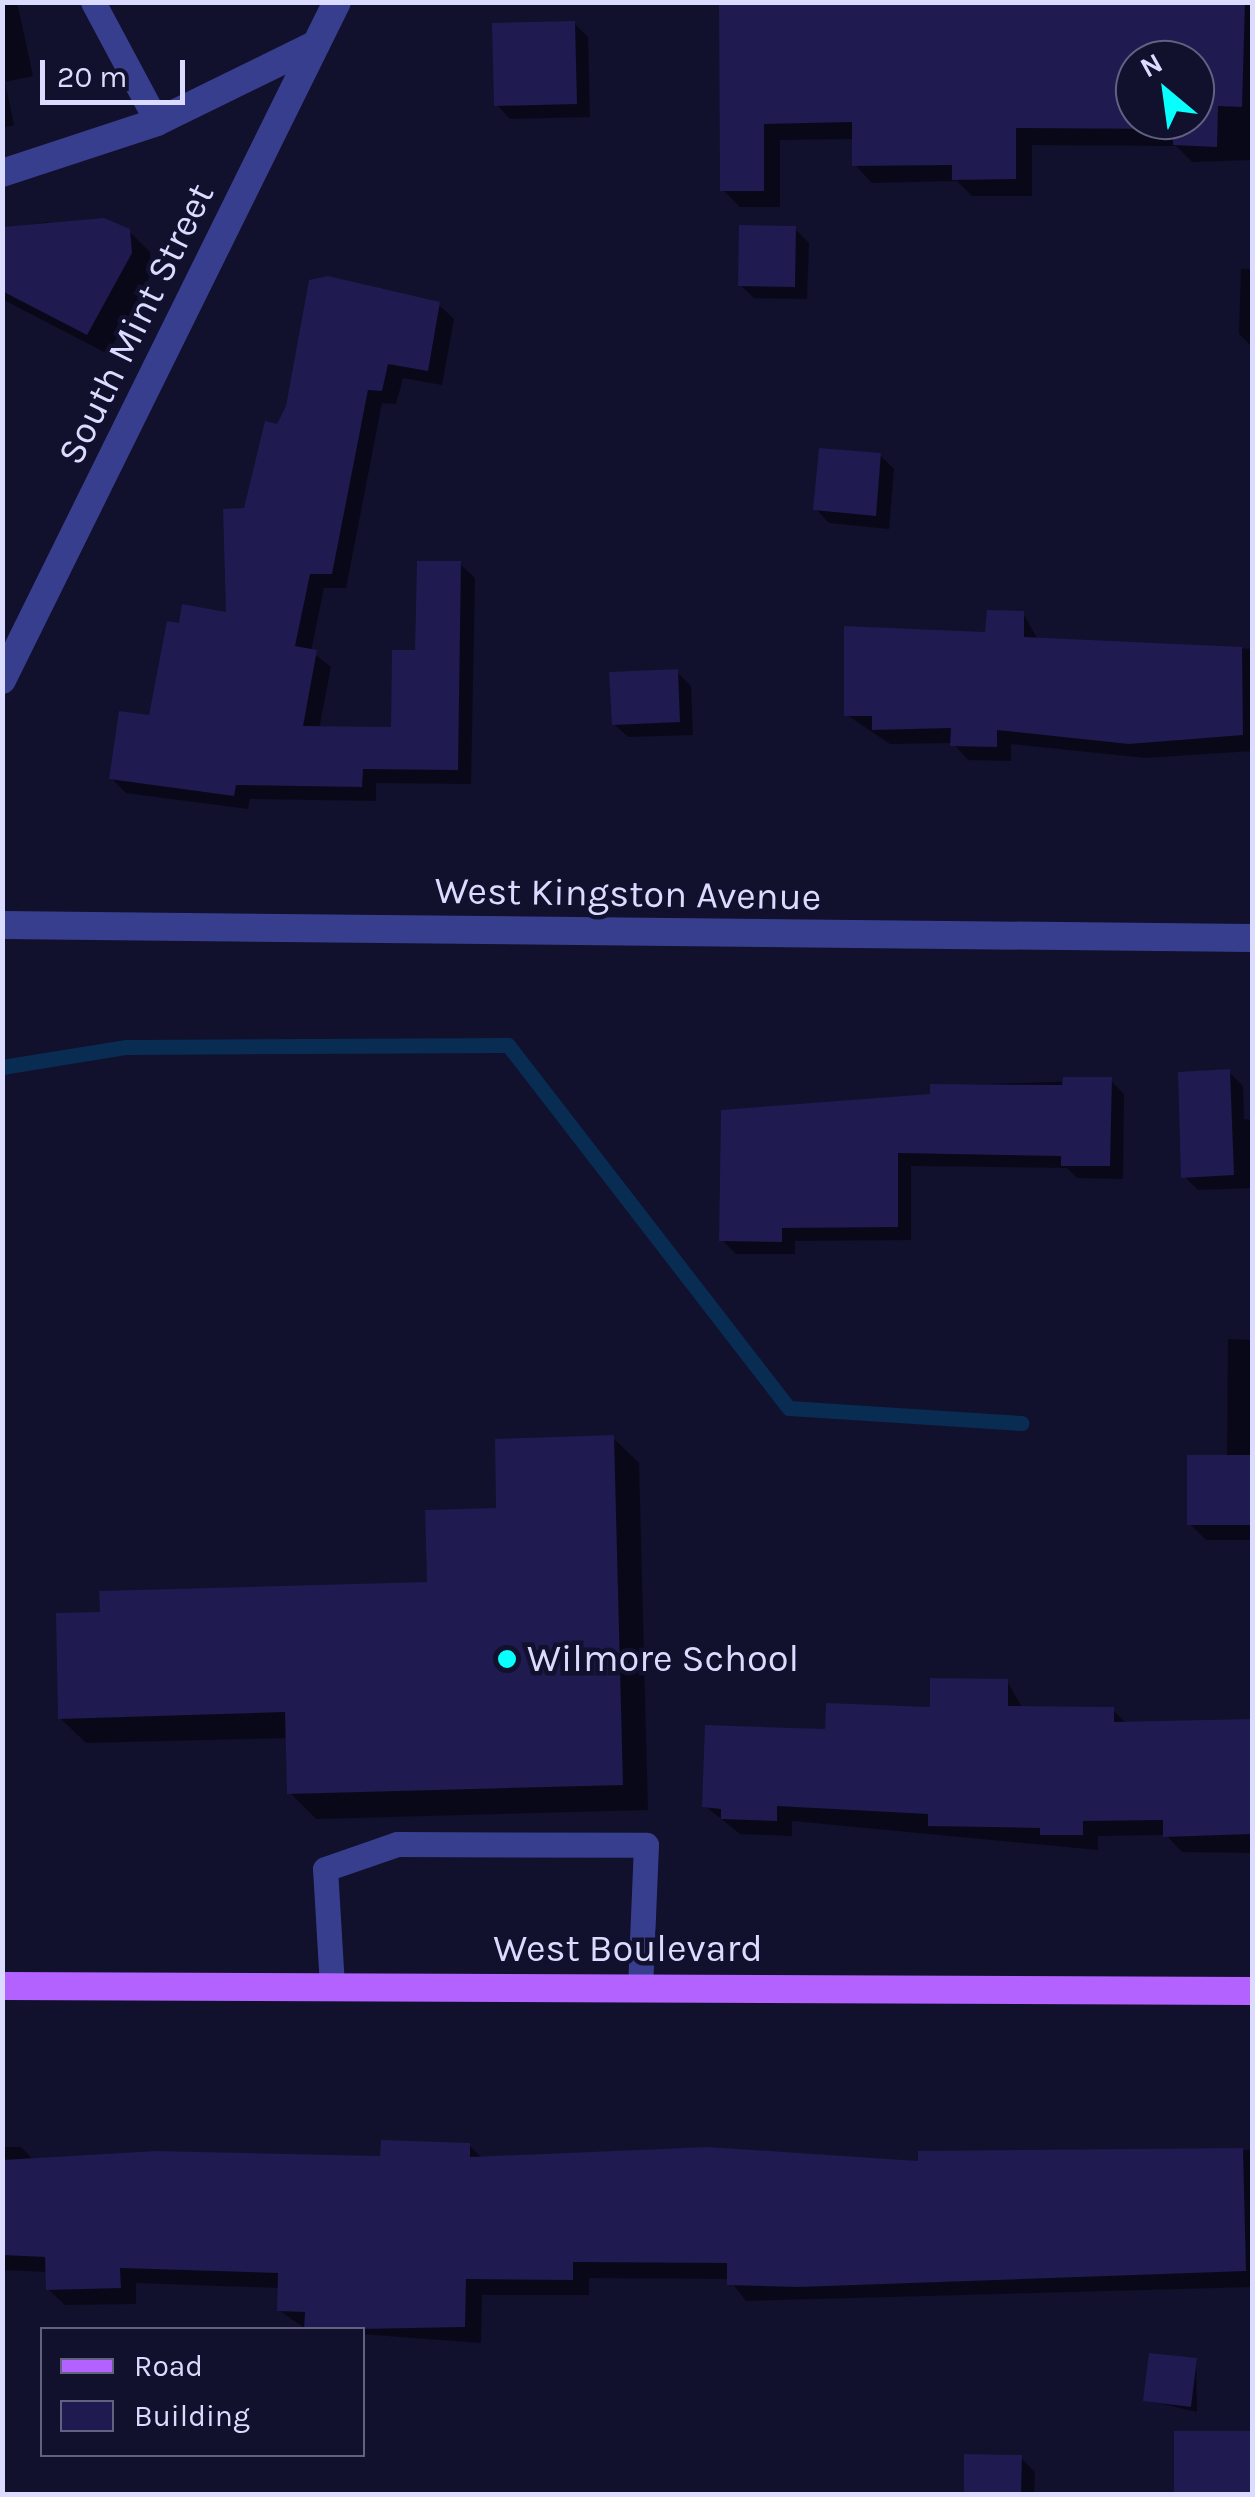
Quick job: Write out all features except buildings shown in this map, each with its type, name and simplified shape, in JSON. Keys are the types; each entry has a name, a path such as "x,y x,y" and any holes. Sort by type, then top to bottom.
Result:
{"main road":[{"name":"West Boulevard","path":"2,1986 1252,1991"}],"street":[{"name":"South Mint Street","path":"2,680 337,2"},
{"path":"2,173 157,122 316,44"},
{"name":"West Kingston Avenue","path":"2,925 1252,938"}],"lane":[{"path":"92,2 157,122"},
{"path":"332,1986 325,1869 397,1844 646,1845 640,1986"}],"waterway":[{"path":"2,1067 126,1047 508,1045 789,1408 1022,1423"}],"place":[{"name":"Wilmore School","path":"507,1659"}]}
